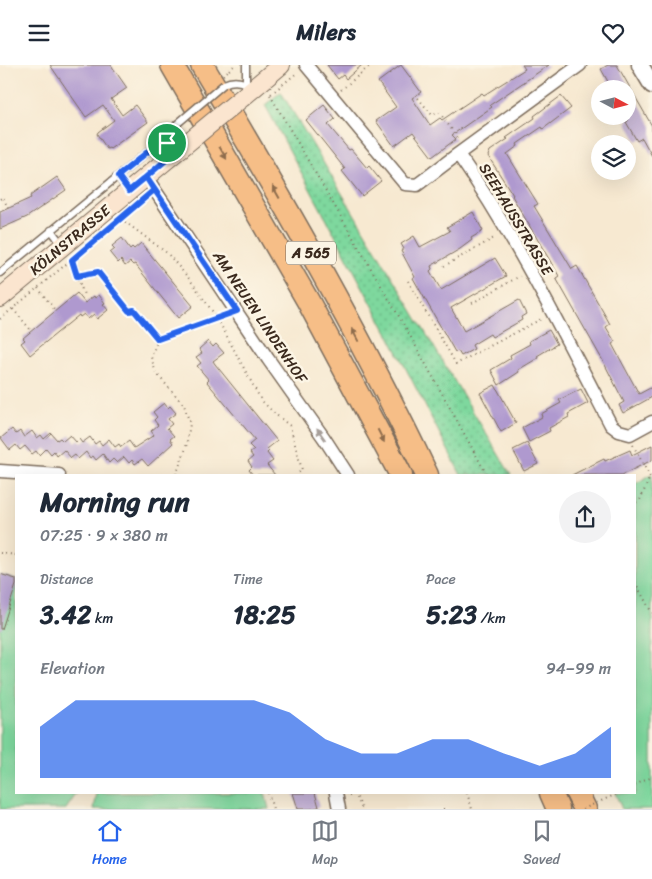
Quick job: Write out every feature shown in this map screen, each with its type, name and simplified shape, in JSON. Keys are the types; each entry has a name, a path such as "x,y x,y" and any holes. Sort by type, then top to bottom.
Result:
{"highway":[{"name":"A 565","path":"172,65 308,301 401,474"},
{"name":"A 565","path":"202,65 331,288 426,474"},
{"path":"549,794 551,809"},
{"path":"550,794 558,809"},
{"path":"577,794 584,809"}],"main road":[{"name":"KÖLNSTRASSE","path":"6,303 115,213 129,191 150,184 176,152 254,90 281,65"}],"street":[{"path":"306,65 405,184 416,185 580,65"},
{"path":"640,65 652,85"},
{"name":"SEEHAUSSTRASSE","path":"462,151 552,313 611,425 619,431 630,434"},
{"name":"AM NEUEN LINDENHOF","path":"150,184 347,474"},
{"path":"630,434 652,422"},
{"path":"0,471 44,474"},
{"path":"336,794 339,809"}],"lane":[{"path":"246,65 254,90"},
{"name":"KÖLNSTRASSE","path":"0,273 162,140 167,133 224,84 230,81 254,90"},
{"path":"167,133 167,143 176,152"},
{"path":"118,176 129,191"},
{"path":"97,193 115,213"},
{"path":"52,230 67,253"}],"path":[{"path":"229,70 236,65"},
{"path":"334,97 371,65"},
{"path":"254,90 408,332 486,474"},
{"path":"418,98 432,115 439,112 462,151"},
{"path":"0,319 6,303 38,288 67,253 150,184"},
{"path":"0,199 3,197 8,208"},
{"path":"115,213 167,253 191,281 217,318 261,400 290,425 302,470 297,474"},
{"path":"444,266 507,231"},
{"path":"67,253 84,295"},
{"path":"472,303 529,271"},
{"path":"77,276 98,272 129,311 134,310 158,339"},
{"path":"408,281 456,364 552,313"},
{"path":"38,288 54,309"},
{"path":"6,303 30,329"},
{"path":"158,339 237,311"},
{"path":"158,339 152,357 156,373 184,405 190,424 186,448 176,474"},
{"path":"630,434 632,443 650,477 640,500 636,502"},
{"path":"0,553 15,555"},
{"path":"636,583 652,613"},
{"path":"636,785 652,777"},
{"path":"268,794 272,809"},
{"path":"355,794 362,809"},
{"path":"467,794 472,809"},
{"path":"584,809 617,794"}],"green space":[{"path":"281,92 510,474 460,474 265,105"},
{"path":"652,474 652,809 622,809 615,794 636,794 636,483"},
{"path":"0,574 15,579 15,794 76,794 66,809 0,809"},
{"path":"97,794 265,794 269,809 94,809"}],"building":[{"path":"50,65 111,65 127,88 111,99 122,115 135,105 148,122 110,149 107,149 97,134 114,120 103,105 86,117"},
{"path":"327,65 362,65 346,79 343,75 338,79"},
{"path":"401,65 421,92 412,98 430,125 440,118 442,120 482,93 484,95 525,69 522,65 549,65 490,105 492,107 452,135 456,139 432,157 413,132 394,146 376,121 396,107 378,82"},
{"path":"608,65 617,65 626,80 607,80 601,69"},
{"path":"561,96 571,108 543,129 542,127 517,144 518,146 507,154 538,204 534,206 572,269 577,266 610,324 606,327 615,342 612,344 639,394 652,387 652,397 623,413 619,405 624,402 556,278 559,276 513,195 488,156 490,151 508,139 506,138 535,118 534,116"},
{"path":"636,98 652,126 652,156 642,138 637,141 636,135 634,135 628,125 636,125"},
{"path":"324,105 335,119 328,125 349,150 351,149 367,168 369,166 381,181 362,196 342,171 345,169 306,120"},
{"path":"57,177 66,190 27,217 0,229 0,212 31,198 30,196"},
{"path":"473,212 483,231 471,238 472,240 460,249 431,266 432,269 430,271 441,290 495,258 506,276 451,308 464,331 519,300 526,314 521,317 522,320 492,337 490,334 472,345 474,349 461,356 458,351 455,352 413,278 415,277 401,251 404,249 401,244 414,236 420,247 450,231 447,227"},
{"path":"122,238 130,249 132,247 134,249 141,243 193,306 178,318 135,264 133,265 130,262 125,266 121,260 118,263 110,253 115,249 112,246"},
{"path":"77,293 85,303 94,296 95,298 99,295 108,310 97,319 94,314 88,319 84,314 80,317 79,315 30,355 21,343 25,340 23,338"},
{"path":"549,330 557,344 537,356 538,358 518,370 519,372 499,385 491,370 511,358 510,355 530,344 529,341"},
{"path":"208,341 213,347 216,344 224,353 213,361 277,441 267,449 269,451 267,453 273,461 267,465 274,474 252,474 249,470 252,467 248,461 253,457 250,453 254,450 249,445 255,440 207,382 209,380 197,366 201,363 196,357 202,353 199,349"},
{"path":"495,385 516,423 501,432 480,393"},
{"path":"581,389 588,403 568,414 569,417 549,428 550,431 529,442 522,428 542,417 541,414 561,403 559,400"},
{"path":"164,403 168,408 170,406 176,413 168,419 172,424 167,428 174,436 170,439 173,443 148,466 142,459 135,464 132,460 129,463 124,457 117,463 113,459 109,463 103,454 96,460 93,456 90,458 86,452 78,459 75,455 71,458 64,450 57,456 54,451 51,454 46,448 39,455 36,451 32,454 25,446 20,450 16,445 10,450 1,438 12,429 16,434 20,431 24,437 32,431 37,438 41,435 44,439 51,433 57,440 60,438 63,441 70,435 76,442 79,439 82,443 90,437 95,444 99,441 102,445 109,439 115,447 119,444 121,447 129,441 134,448 154,435 151,431 158,425 154,420 157,417 153,412"},
{"path":"527,443 538,464 524,471 513,450"},
{"path":"652,445 652,460 624,474 574,474 604,459 605,461 630,450 632,455"},
{"path":"0,574 15,579 15,588 2,629 0,629"},
{"path":"293,794 315,794 319,807 298,809"}],"route":[{"path":"167,143 167,133 162,140 118,176 129,191 146,177 237,311 158,339 134,310 129,311 98,272 77,276 72,260 154,190 146,177 172,155 167,143"}]}
